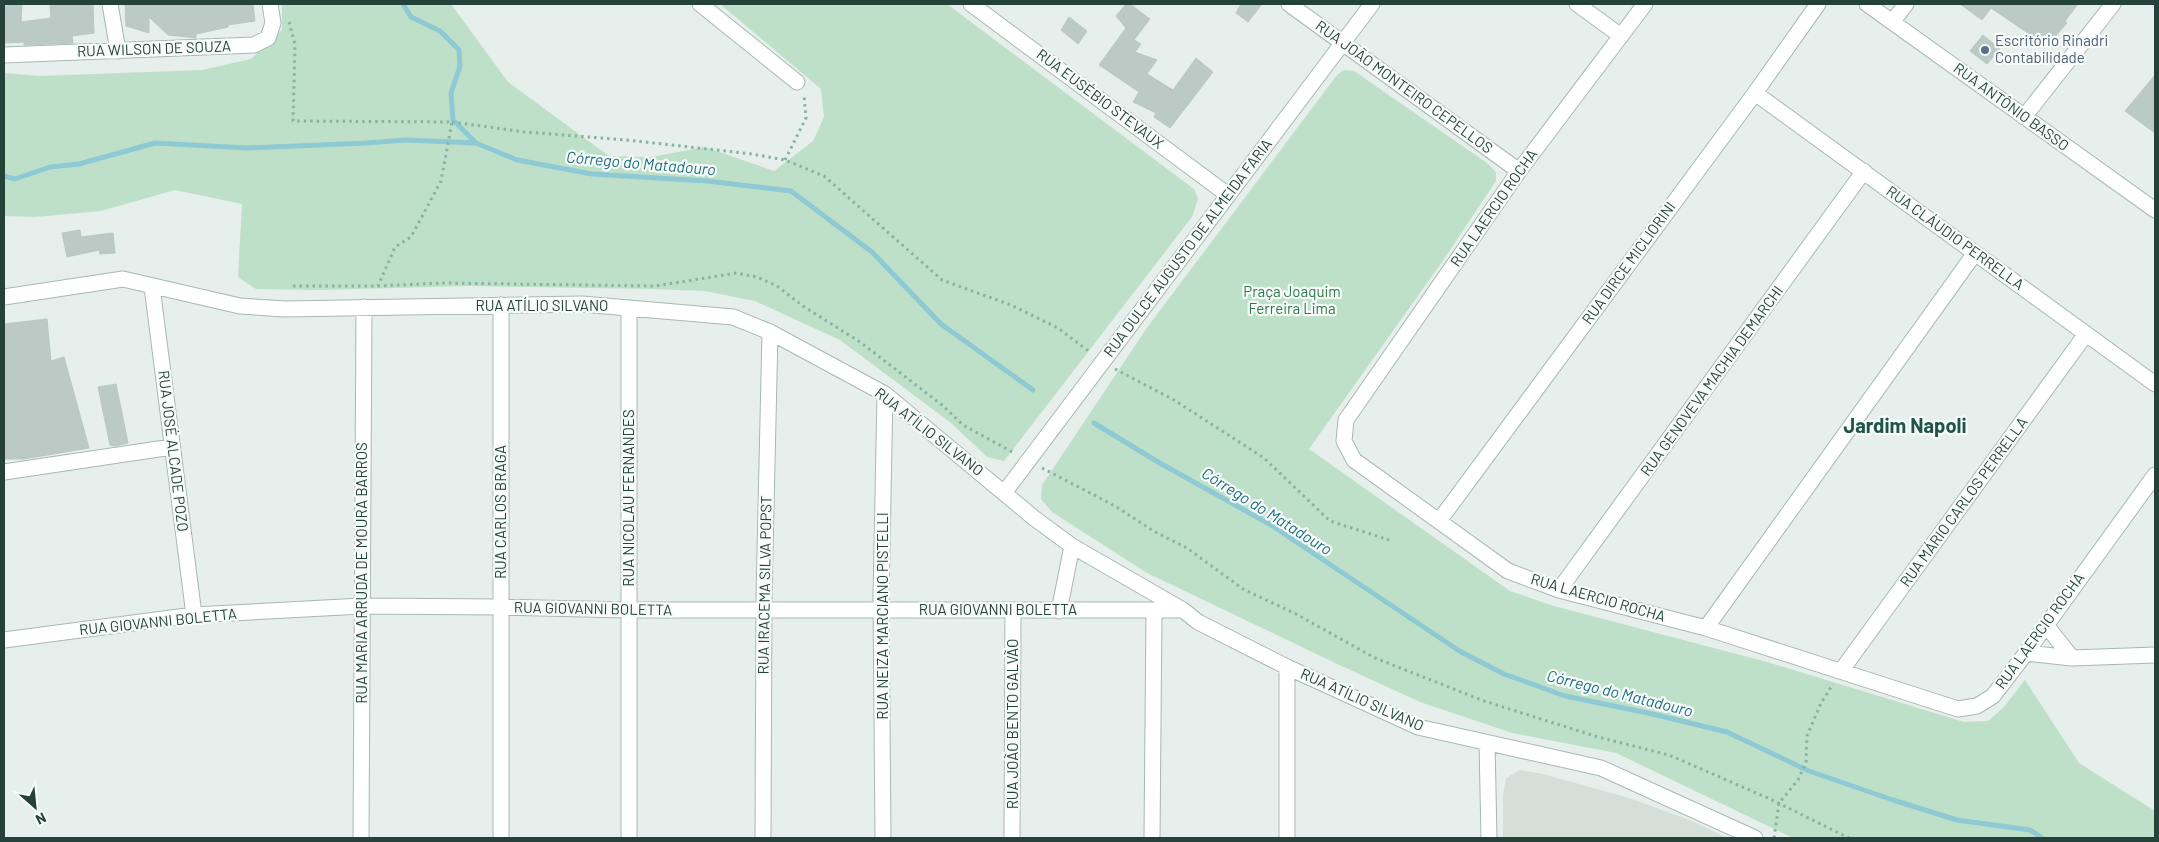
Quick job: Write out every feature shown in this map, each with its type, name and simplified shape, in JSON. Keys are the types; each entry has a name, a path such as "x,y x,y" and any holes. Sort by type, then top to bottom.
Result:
{"street":[{"path":"110,4 118,51"},
{"name":"RUA WILSON DE SOUZA","path":"4,55 254,45 268,38 273,23 270,4"},
{"path":"700,4 797,82"},
{"name":"RUA EUSÉBIO STEVAUX","path":"971,4 1228,195"},
{"name":"RUA JOÃO MONTEIRO CEPELLOS","path":"1288,4 1519,171"},
{"name":"RUA DULCE AUGUSTO DE ALMEIDA FARIA","path":"1004,493 1372,4"},
{"path":"1578,4 1621,36"},
{"name":"RUA LAERCIO ROCHA","path":"1645,4 1519,171 1346,420 1344,441 1354,460 1508,571 1559,590 1706,628 1958,709 1977,706 1993,696 2155,475"},
{"name":"RUA DIRCE MICLIORINI","path":"1439,521 1755,93 1818,4"},
{"name":"RUA ANTÔNIO BASSO","path":"1867,4 2155,210"},
{"path":"1892,22 1906,4"},
{"path":"2024,117 2113,4"},
{"name":"RUA CLÁUDIO PERRELLA","path":"1755,93 2155,384"},
{"name":"RUA GENOVEVA MACHIA DEMARCHI","path":"1559,590 1864,171"},
{"path":"1706,628 1975,253"},
{"name":"RUA ATÍLIO SILVANO","path":"4,297 122,279 240,306 285,309 582,304 733,317 770,332 885,394 1004,493 1072,546 1183,610 1198,622 1287,667 1418,728 1602,768 1755,838"},
{"name":"RUA JOSÉ ALCADE POZO","path":"152,287 194,615"},
{"name":"RUA CARLOS BRAGA","path":"501,305 501,838"},
{"name":"RUA MARIA ARRUDA DE MOURA BARROS","path":"361,838 364,308"},
{"name":"RUA NICOLAU FERNANDES","path":"629,308 629,838"},
{"name":"RUA IRACEMA SILVA POPST","path":"763,838 764,610 770,332"},
{"name":"RUA MÁRIO CARLOS PERRELLA","path":"1841,671 2086,334"},
{"name":"RUA NEIZA MARCIANO PISTELLI","path":"883,838 881,610 885,394"},
{"path":"4,472 172,447"},
{"path":"1059,610 1072,546"},
{"name":"RUA GIOVANNI BOLETTA","path":"4,640 194,615 362,606 629,610 1183,610"},
{"path":"1152,838 1154,610"},
{"name":"RUA JOÃO BENTO GALVÃO","path":"1012,838 1013,611"},
{"path":"2046,625 2072,658"},
{"path":"2026,653 2072,658 2155,655"},
{"path":"1287,667 1287,838"},
{"path":"1487,743 1489,838"}],"path":[{"path":"270,4 291,24 295,44 293,121 453,122 513,130 752,154 785,160 824,176 942,280 1010,306 1058,328 1102,362 1174,400 1264,458 1330,521 1389,540"},
{"path":"785,160 806,118 803,89 797,82"},
{"path":"378,286 395,247 412,237 441,181 453,122"},
{"path":"293,286 378,286 453,283 655,286 737,273 758,277 777,286 803,306 860,342 942,405 963,425 1115,506 1155,532 1187,548 1243,589 1296,614 1375,658 1484,701 1598,737 1669,755 1779,804 1849,838"},
{"path":"1774,838 1779,804 1798,780 1806,762 1807,736 1821,703 1841,671"}],"shaded area":[{"path":"1520,770 1543,774 1629,798 1692,821 1727,838 1503,838 1503,795 1506,778"}],"green space":[{"path":"282,4 451,4 508,82 609,156 651,157 705,147 774,171 813,141 824,117 821,89 720,4 947,4 1194,189 1198,199 1192,217 1004,461 987,457 951,423 840,340 755,301 705,291 652,289 469,286 320,290 256,289 238,277 242,204 175,190 101,211 35,217 4,216 4,73 40,76 202,70 251,59 282,30"},
{"name":"Praça Joaquim Ferreira Lima","path":"1344,70 1354,71 1487,163 1496,172 1496,181 1442,262 1309,449 1510,591 1554,606 1767,662 1964,722 1988,721 2004,707 2025,680 2079,763 2155,811 2155,838 1793,838 1616,753 1512,733 1420,702 1147,573 1052,512 1041,499 1042,485 1146,329 1337,75"}],"building":[{"path":"8,4 22,4 21,22 51,18 50,5 93,4 94,33 72,36 73,43 24,45 24,42 4,43 4,6 8,6"},
{"path":"125,4 253,4 255,21 228,25 228,27 196,34 196,38 168,35 149,17 149,33 126,26"},
{"path":"1126,4 1130,4 1150,19 1134,40 1141,44 1135,52 1157,60 1147,74 1173,90 1196,58 1213,72 1170,128 1154,117 1156,113 1133,102 1139,92 1099,65 1126,28 1116,16"},
{"path":"1241,4 1262,4 1248,22 1236,13"},
{"path":"1960,4 2078,4 2065,21 2067,23 2047,46 1991,8 1982,20"},
{"path":"1069,17 1087,31 1078,44 1061,30"},
{"name":"Escritório Rinadri Contabilidade","path":"1983,35 2000,49 1987,64 1970,51"},
{"path":"2155,75 2155,133 2125,111"},
{"path":"80,230 81,237 113,233 115,253 100,254 99,250 67,257 62,233"},
{"path":"47,319 51,361 64,357 89,448 24,459 4,459 4,324"},
{"path":"116,384 128,443 115,446 110,445 98,387"}],"waterway":[{"path":"403,4 411,17 440,31 459,50 460,66 451,93 453,120 476,143"},
{"name":"Córrego do Matadouro","path":"4,176 15,179 50,167 79,164 155,143 247,148 406,140 476,143 517,160 592,174 707,181 791,191 872,252 941,324 1033,390"},
{"name":"Córrego do Matadouro","path":"1094,423 1158,462 1271,525 1461,652 1504,674 1565,696 1727,732 1809,771 1893,800 1957,820 2030,830 2042,838"}],"place":[{"name":"Escritório Rinadri Contabilidade","path":"1985,50"}],"district":[{"name":"Jardim Napoli","path":"1905,426"}]}
